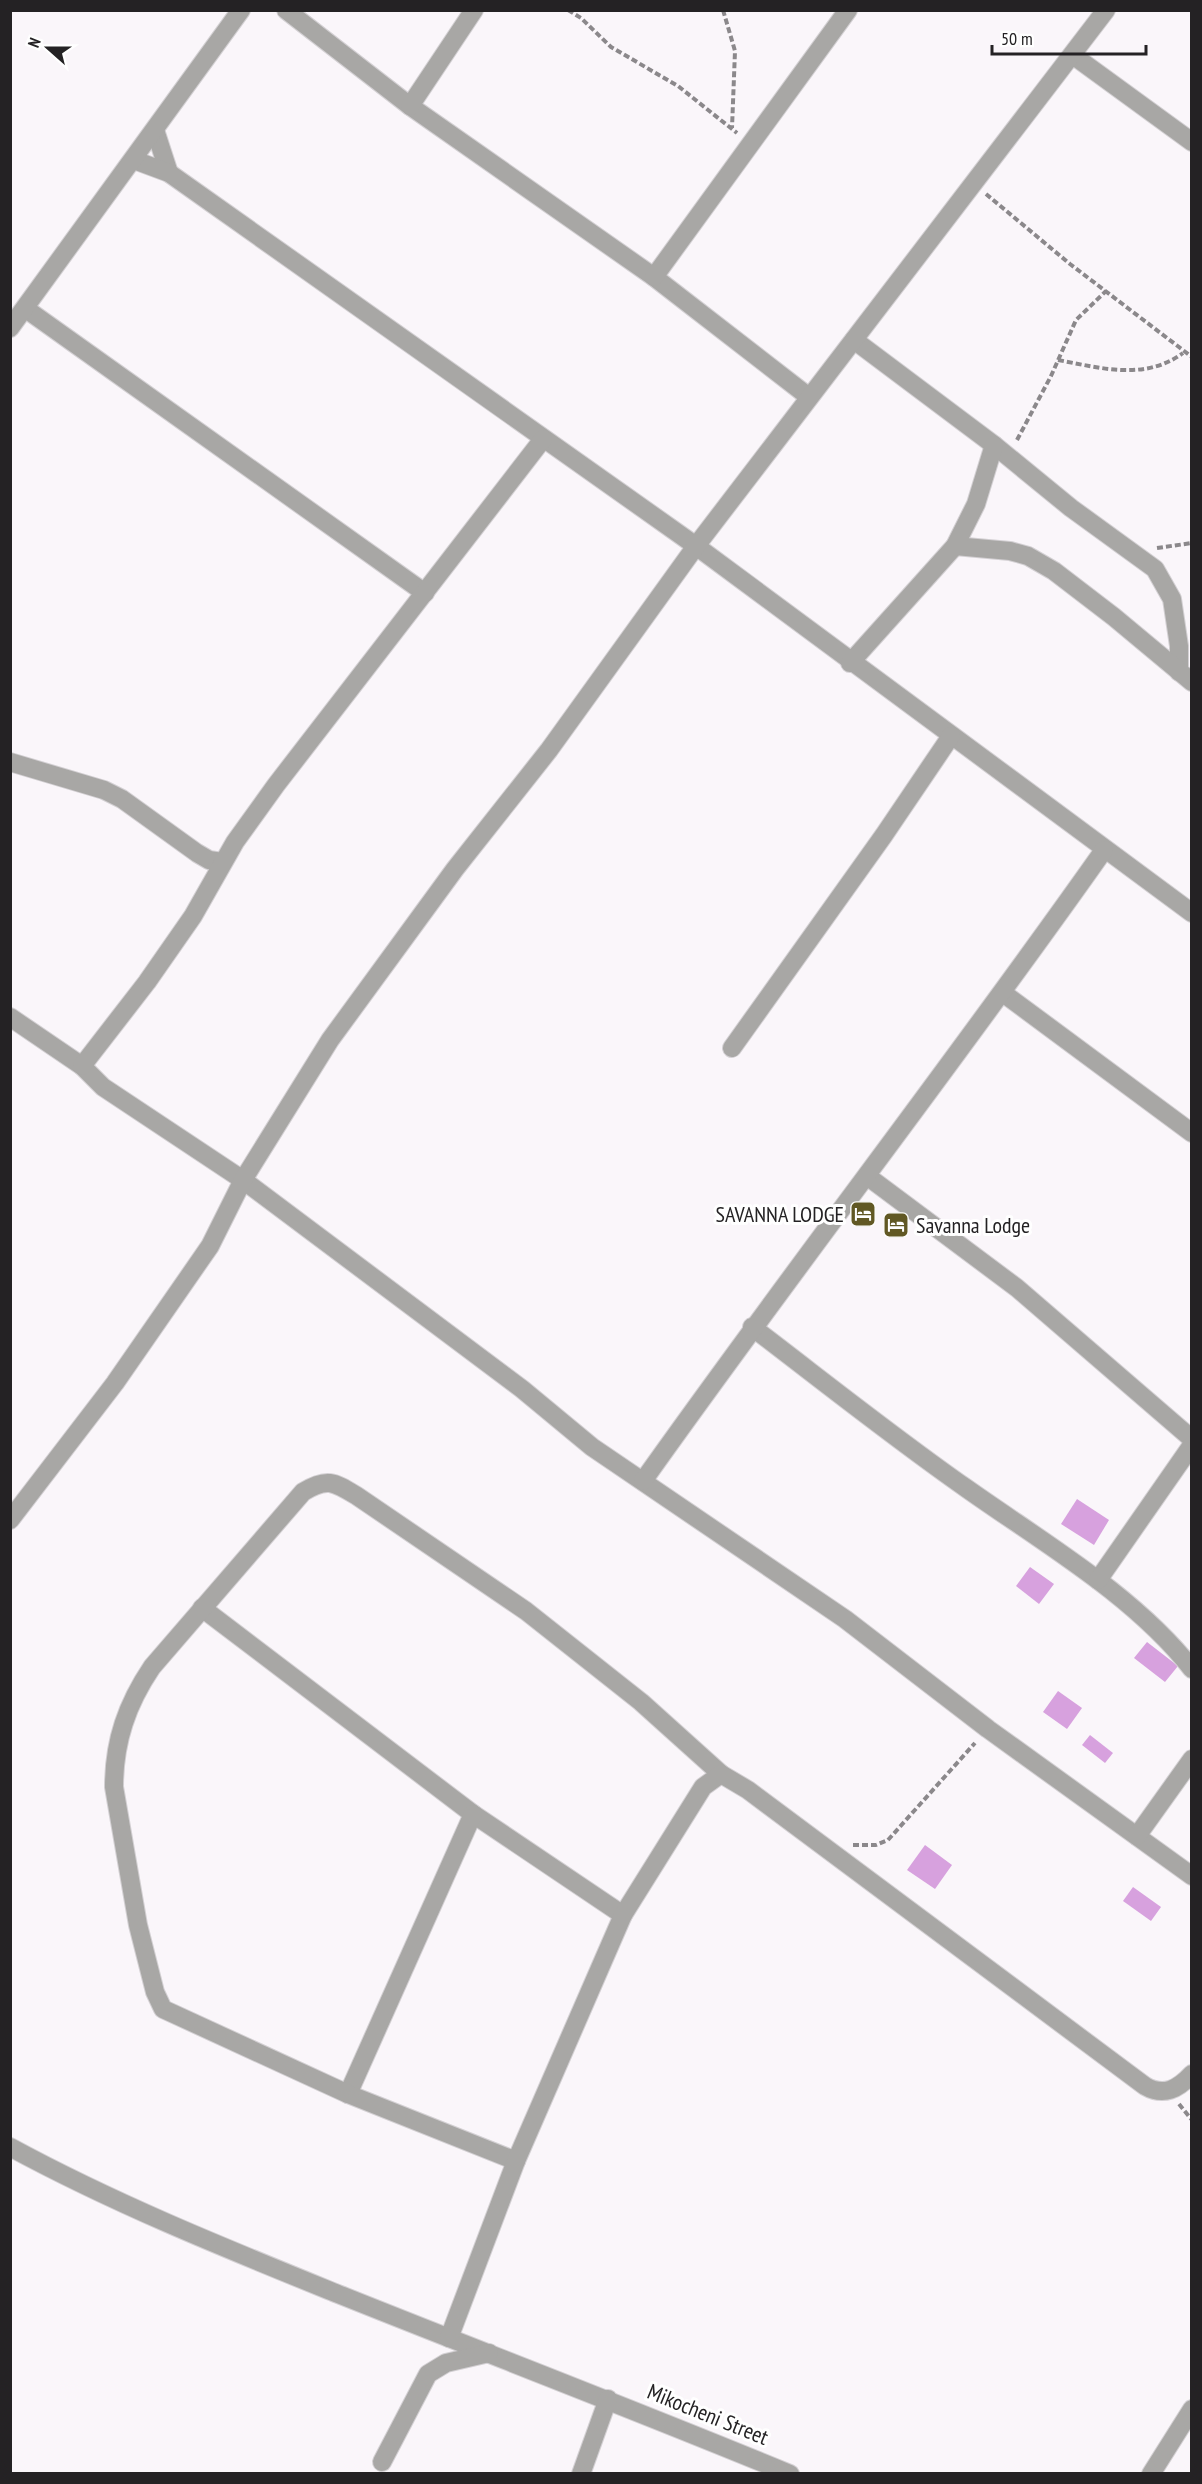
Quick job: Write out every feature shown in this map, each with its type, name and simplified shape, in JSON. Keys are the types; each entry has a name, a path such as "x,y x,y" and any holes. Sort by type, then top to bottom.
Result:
{"street":[{"path":"10,328 241,10"},
{"path":"286,10 410,106 654,277 809,397"},
{"path":"410,106 474,10"},
{"path":"654,277 848,10"},
{"path":"10,1520 115,1383 210,1246 243,1180 330,1040 455,869 549,750 696,546 1074,56 1106,10"},
{"path":"1074,56 1191,142"},
{"path":"155,130 169,173"},
{"path":"134,160 169,173 696,546 850,663 1191,913"},
{"path":"26,309 425,593"},
{"path":"854,340 1000,450 1071,508 1155,569 1172,599 1185,677"},
{"path":"82,1066 147,982 193,916 222,862 282,776 543,439"},
{"path":"850,663 955,546 1000,450"},
{"path":"955,546 1010,550 1028,556 1054,571 1114,617 1185,677"},
{"path":"732,1048 884,835 951,736"},
{"path":"10,762 104,790 122,799 197,853 209,860 222,862"},
{"path":"643,1481 752,1327 1003,993 1104,850"},
{"path":"1003,993 1191,1133"},
{"path":"10,1017 82,1066 103,1087 243,1180 522,1389 592,1447 845,1619 988,1729 1191,1876"},
{"path":"867,1176 1017,1288 1191,1439"},
{"path":"752,1327 963,1486 1098,1580 1174,1646 1191,1669"},
{"path":"1098,1580 1191,1445"},
{"path":"516,2161 348,2094 168,2013 158,2002 155,1992 138,1926 114,1787 116,1745 121,1726 141,1684 202,1608 303,1492 316,1484 330,1482 357,1496 526,1611 642,1702 721,1774 748,1790 1021,1991 1145,2086 1154,2091 1170,2091 1183,2084 1191,2074"},
{"path":"202,1608 473,1814 623,1915"},
{"path":"1137,1836 1191,1759"},
{"path":"449,2338 516,2161 623,1915 703,1787 721,1774"},
{"path":"348,2094 473,1814"},
{"name":"Mikocheni Street","path":"10,2147 64,2176 233,2252 608,2399 790,2474"},
{"path":"382,2462 428,2374 446,2363 489,2353"},
{"path":"581,2474 608,2399"},
{"path":"1151,2474 1191,2409"}],"path":[{"path":"568,10 581,18 611,47 678,87 750,145"},
{"path":"723,10 735,51 737,72 732,129"},
{"path":"974,184 1191,357"},
{"path":"1000,450 1031,417 1076,320 1106,291"},
{"path":"1058,360 1125,371 1158,367 1184,353"},
{"path":"1133,552 1191,543"},
{"path":"821,1845 876,1845 888,1840 988,1729"}],"building":[{"path":"1077,1499 1109,1520 1094,1545 1061,1524"},
{"path":"1030,1567 1054,1584 1039,1604 1016,1586"},
{"path":"1147,1642 1178,1666 1165,1682 1134,1658"},
{"path":"1058,1691 1082,1708 1067,1729 1043,1712"},
{"path":"1090,1735 1113,1753 1105,1763 1082,1745"},
{"path":"925,1845 952,1865 935,1889 907,1870"},
{"path":"1133,1887 1161,1907 1151,1921 1123,1901"}],"place":[{"name":"SAVANNA LODGE","path":"863,1214"},
{"name":"Savanna Lodge","path":"896,1225"}]}
